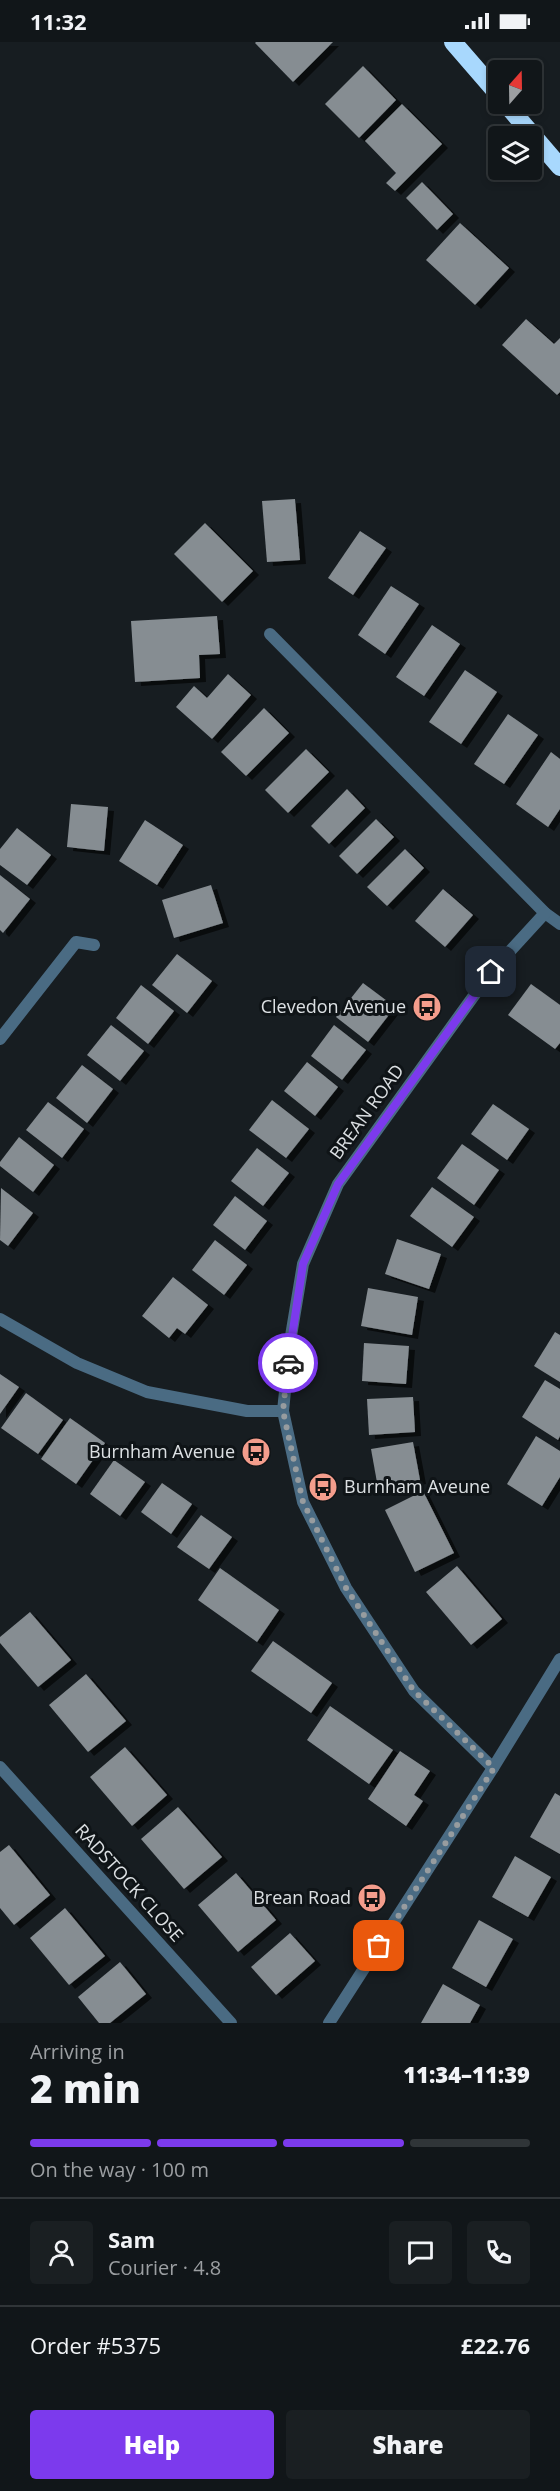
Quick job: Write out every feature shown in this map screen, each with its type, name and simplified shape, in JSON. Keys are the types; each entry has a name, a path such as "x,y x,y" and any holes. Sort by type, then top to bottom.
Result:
{"highway":[{"path":"453,42 488,82"},
{"path":"515,114 560,167"}],"street":[{"path":"270,634 544,913 560,924"},
{"name":"BREAN ROAD","path":"494,1768 414,1691 346,1588 303,1502 283,1411 290,1342 303,1264 338,1184 491,972 544,913"},
{"path":"0,1039 76,942 94,945"},
{"path":"0,1319 77,1363 147,1392 247,1411 283,1411"},
{"path":"329,2023 494,1768 560,1659"},
{"name":"RADSTOCK CLOSE","path":"0,1767 231,2023"}],"building":[{"path":"256,42 333,42 293,82"},
{"path":"363,66 396,100 359,138 325,104"},
{"path":"402,104 442,144 395,191 386,183 396,173 365,141"},
{"path":"422,182 453,214 437,230 406,198"},
{"path":"460,223 509,268 475,305 426,260"},
{"path":"526,319 554,344 560,338 560,392 557,395 502,345"},
{"path":"295,499 300,560 267,562 262,501"},
{"path":"205,523 253,571 222,602 174,554"},
{"path":"360,531 386,548 353,595 328,578"},
{"path":"391,586 419,604 385,654 358,635"},
{"path":"217,616 220,654 199,655 200,678 135,682 131,621"},
{"path":"432,625 460,644 424,696 396,677"},
{"path":"465,670 497,692 461,744 429,722"},
{"path":"228,674 251,695 212,739 176,707 194,686 207,698"},
{"path":"264,708 289,733 246,776 221,752"},
{"path":"508,714 538,735 504,784 474,764"},
{"path":"306,749 329,772 288,813 265,790"},
{"path":"551,752 560,759 560,809 548,827 516,804"},
{"path":"347,789 365,808 329,844 311,826"},
{"path":"71,804 108,807 104,851 67,847"},
{"path":"376,819 394,837 357,874 339,856"},
{"path":"145,820 183,845 157,885 119,861"},
{"path":"17,828 51,855 27,885 0,865 0,849"},
{"path":"405,849 424,868 387,906 367,887"},
{"path":"0,875 30,899 3,933 0,930"},
{"path":"211,885 223,923 174,938 162,900"},
{"path":"443,889 473,915 445,947 415,921"},
{"path":"177,954 212,981 187,1013 152,985"},
{"path":"363,983 395,1007 368,1042 336,1017"},
{"path":"531,984 560,1005 560,1043 555,1049 508,1015"},
{"path":"141,985 174,1011 148,1044 116,1018"},
{"path":"111,1025 144,1051 120,1081 87,1055"},
{"path":"334,1025 366,1050 342,1080 311,1056"},
{"path":"307,1062 338,1087 315,1116 284,1091"},
{"path":"82,1065 113,1089 87,1123 56,1098"},
{"path":"272,1100 309,1129 286,1158 249,1130"},
{"path":"48,1102 84,1129 62,1158 26,1130"},
{"path":"493,1104 529,1129 507,1160 471,1134"},
{"path":"19,1137 54,1165 33,1192 0,1166 0,1162"},
{"path":"462,1144 499,1170 474,1205 437,1178"},
{"path":"257,1148 289,1173 263,1206 231,1181"},
{"path":"432,1187 474,1217 452,1247 410,1216"},
{"path":"1,1188 33,1213 8,1246 0,1240"},
{"path":"235,1196 267,1221 245,1250 213,1225"},
{"path":"397,1239 441,1254 429,1289 385,1274"},
{"path":"215,1240 247,1265 224,1295 192,1270"},
{"path":"173,1277 208,1305 185,1334 177,1328 169,1338 142,1316"},
{"path":"368,1288 418,1297 412,1335 361,1326"},
{"path":"555,1332 560,1335 560,1382 534,1366"},
{"path":"364,1343 409,1346 406,1384 362,1381"},
{"path":"0,1374 19,1387 0,1414"},
{"path":"545,1380 560,1389 560,1436 558,1440 522,1417"},
{"path":"26,1393 63,1420 38,1454 1,1428"},
{"path":"413,1397 415,1432 369,1435 367,1399"},
{"path":"70,1418 105,1443 76,1484 41,1459"},
{"path":"536,1436 560,1451 560,1477 542,1506 507,1484"},
{"path":"413,1442 420,1480 378,1488 371,1449"},
{"path":"114,1460 145,1482 120,1516 90,1494"},
{"path":"162,1483 192,1504 171,1534 141,1512"},
{"path":"423,1491 454,1553 415,1572 385,1510"},
{"path":"201,1515 232,1537 209,1569 177,1547"},
{"path":"457,1566 502,1619 471,1645 426,1592"},
{"path":"220,1568 279,1610 257,1642 198,1600"},
{"path":"30,1612 71,1660 38,1687 0,1643 0,1637"},
{"path":"273,1641 332,1683 311,1713 251,1671"},
{"path":"86,1674 126,1721 88,1752 49,1705"},
{"path":"330,1706 393,1750 369,1784 307,1740"},
{"path":"125,1747 167,1795 132,1826 90,1777"},
{"path":"400,1751 430,1771 414,1795 423,1801 406,1826 368,1799"},
{"path":"555,1793 560,1796 560,1854 530,1837"},
{"path":"178,1807 222,1857 184,1889 141,1839"},
{"path":"9,1845 50,1895 14,1925 0,1908 0,1852"},
{"path":"515,1856 551,1877 528,1917 492,1897"},
{"path":"236,1873 276,1920 238,1952 198,1905"},
{"path":"65,1908 105,1956 69,1985 30,1938"},
{"path":"479,1920 513,1939 486,1987 452,1968"},
{"path":"290,1933 315,1961 276,1995 251,1967"},
{"path":"120,1962 146,1994 110,2023 99,2023 78,1997"},
{"path":"443,1984 480,2005 470,2023 421,2023"}],"way so far":[{"path":"288,1363 283,1411 303,1502 346,1588 414,1691 494,1768 379,1946"}],"place":[{"name":"Clevedon Avenue","path":"427,1007"},
{"name":"Burnham Avenue","path":"256,1452"},
{"name":"Burnham Aveune","path":"323,1487"},
{"name":"Brean Road","path":"372,1898"}],"route":[{"path":"288,1363 303,1264 338,1184 491,972"}]}
